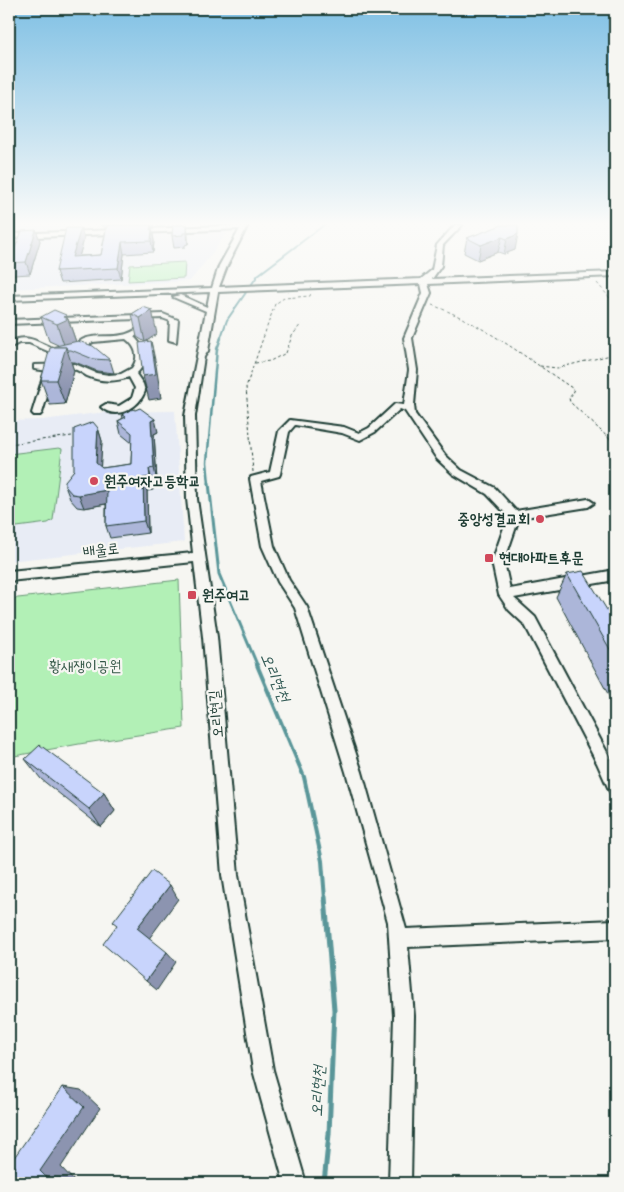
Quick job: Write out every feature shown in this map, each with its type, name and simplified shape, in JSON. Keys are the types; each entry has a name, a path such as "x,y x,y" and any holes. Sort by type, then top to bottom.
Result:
{"street":[{"path":"9,304 177,294 208,281"},
{"name":"오리현길","path":"216,281 215,295 208,309 204,351 200,357 190,416 192,499 210,637 230,875 263,1070 295,1183"},
{"path":"220,281 235,292"},
{"path":"9,298 177,294 215,295 235,292 475,281"},
{"path":"425,283 525,281"},
{"path":"425,283 427,293 408,338 413,370 410,414 441,457 457,472 491,491 514,514"},
{"path":"215,295 235,292"},
{"path":"177,294 208,309"},
{"path":"9,322 163,316 174,320 173,340"},
{"path":"9,345 28,340 38,342 59,352 76,350 93,339 128,337 146,327"},
{"path":"37,367 50,369 72,366 96,376 120,378 139,367 141,357 137,343 128,337"},
{"path":"37,413 50,369"},
{"path":"106,407 112,411 118,411 126,408 138,397 139,383 131,373"},
{"path":"400,1183 404,1016 397,922 354,772 300,607 284,582 268,546 255,479 275,474 284,431 293,422 344,430 360,437 372,430 398,406 409,409"},
{"path":"514,514 588,503"},
{"path":"514,514 498,562 505,595 530,621 603,759 615,787"},
{"name":"배울로","path":"9,576 198,556"},
{"path":"505,595 615,576"},
{"path":"398,938 615,929"}],"path":[{"path":"595,281 615,304"},
{"path":"255,479 246,388 275,304 284,298 310,296 308,290"},
{"path":"423,302 449,311 494,337 572,388 574,392 569,398 570,402 615,444"},
{"path":"255,362 270,361 286,353 292,336 301,324"},
{"path":"533,364 544,368 557,368 615,354"},
{"path":"9,444 72,436"}],"shaded area":[{"path":"9,281 190,281 190,281 9,289"},
{"name":"원주여자고등학교","path":"175,411 184,542 9,561 9,421 42,420 106,412"}],"green space":[{"path":"62,449 53,520 48,523 9,528 9,454"},
{"name":"황새쟁이공원","path":"179,580 184,728 9,757 9,599"}],"building":[{"path":"143,307 152,310 140,318 132,314"},
{"path":"54,310 66,315 64,317 68,319 57,324 41,317"},
{"path":"78,341 93,346 110,360 93,359 67,350 66,347 51,347"},
{"path":"151,341 156,374 143,376 139,343"},
{"path":"66,347 56,380 41,380 50,348"},
{"name":"원주여자고등학교","path":"140,408 155,419 151,421 154,468 149,469 150,477 143,478 144,521 106,526 107,490 79,495 72,494 65,486 65,481 74,470 74,429 93,422 98,428 96,463 102,468 131,464 132,433 118,421 126,417 122,414"},
{"path":"583,571 615,623 615,658 567,574"},
{"path":"40,745 104,793 89,809 25,759"},
{"path":"152,871 170,885 137,928 167,952 146,981 103,944 117,925 113,922"},
{"path":"63,1087 84,1107 40,1171 52,1183 9,1183 9,1177 16,1167 11,1162"}],"waterway":[{"name":"오리현천","path":"220,340 227,320 254,281"},
{"name":"오리현천","path":"209,484 207,462 217,349 221,338"},
{"name":"오리현천","path":"209,483 219,574 258,667"},
{"name":"오리현천","path":"257,665 304,777 322,861 325,899"},
{"name":"오리현천","path":"324,1183 329,1134 334,1010 325,897"}],"place":[{"name":"원주여자고등학교","path":"94,481"},
{"name":"중앙성결교회","path":"540,519"},
{"name":"현대아파트후문","path":"489,558"},
{"name":"원주여고","path":"192,595"}]}
